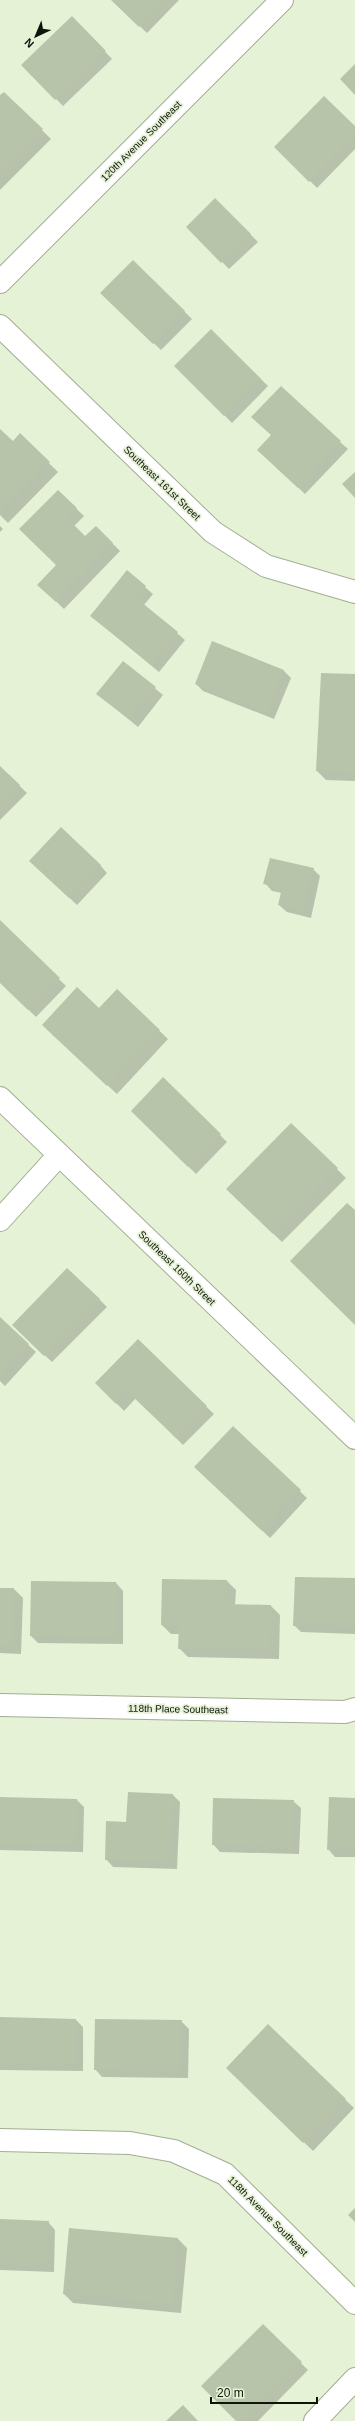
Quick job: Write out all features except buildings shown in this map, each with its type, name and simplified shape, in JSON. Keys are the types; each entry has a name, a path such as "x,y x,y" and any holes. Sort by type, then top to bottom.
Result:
{"street":[{"name":"120th Avenue Southeast","path":"0,282 282,0"},
{"name":"Southeast 161st Street","path":"0,326 213,532 266,566 355,592"},
{"name":"Southeast 160th Street","path":"0,1098 355,1438"},
{"path":"0,1220 59,1155"},
{"name":"118th Place Southeast","path":"0,1705 345,1712 355,1709"},
{"name":"118th Avenue Southeast","path":"0,2140 130,2143 174,2151 225,2174 355,2303"},
{"path":"315,2421 355,2379"}]}
